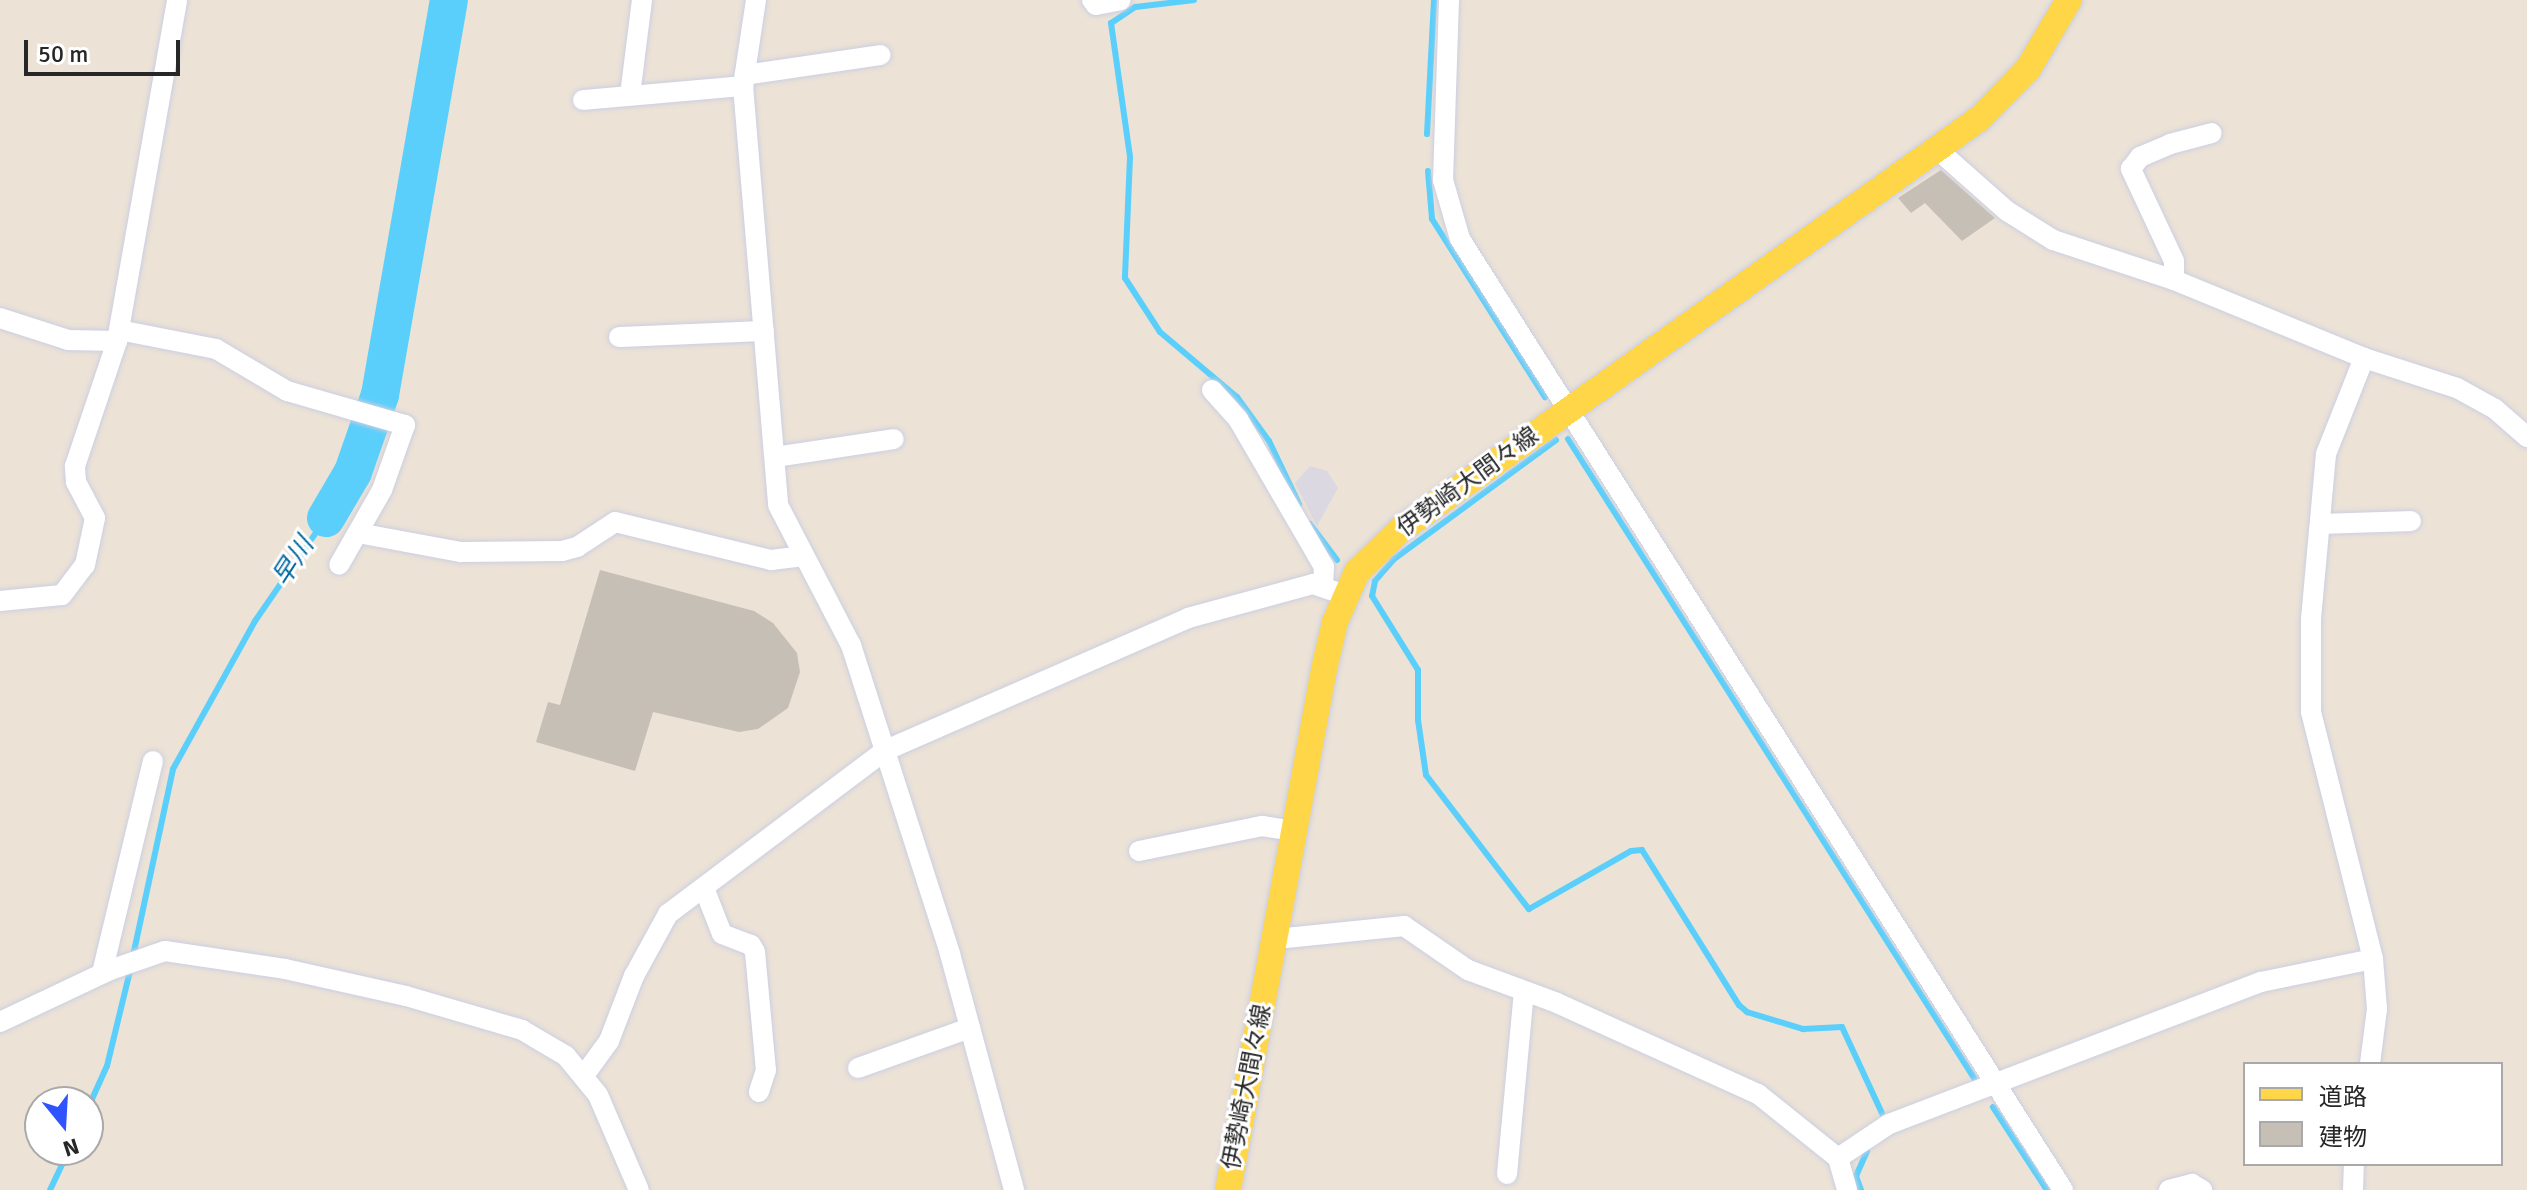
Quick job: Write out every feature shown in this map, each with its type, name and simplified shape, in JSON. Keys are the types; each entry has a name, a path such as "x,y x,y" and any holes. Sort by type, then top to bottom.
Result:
{"main road":[{"name":"伊勢崎大間々線","path":"1228,1190 1324,669 1334,590 1383,543 1938,150 2013,86 2045,45 2069,0"}],"street":[{"path":"0,601 62,595 85,565 95,518 76,482 75,466 118,336 177,0"},
{"path":"630,95 642,0"},
{"path":"756,0 744,81 778,505 840,618 970,1028 1014,1190"},
{"path":"1092,0 1096,5 1121,0"},
{"path":"1449,0 1443,153 1447,203 1471,258 1571,409 2063,1190"},
{"path":"583,100 744,81 881,55"},
{"path":"2174,280 2174,261 2131,169 2140,157 2212,133"},
{"path":"1938,150 1954,169 2016,217 2053,240 2174,280 2364,358 2457,388 2495,409 2527,437"},
{"path":"0,318 68,340 118,336 216,349 287,391 405,425 400,447 339,565"},
{"path":"619,337 764,331"},
{"path":"2364,358 2326,454 2311,619 2314,738 2346,842 2373,959 2377,1009 2370,1062"},
{"path":"585,1074 609,1041 650,941 668,914 884,751 1188,618 1289,589 1334,590 1324,567 1238,419 1212,390"},
{"path":"775,457 894,439"},
{"path":"2321,524 2411,521"},
{"path":"358,533 461,552 562,551 577,547 615,522 771,560 804,556"},
{"path":"106,972 153,761"},
{"path":"1139,851 1262,826 1295,831"},
{"path":"704,888 722,934 751,945 755,952 766,1070 759,1092"},
{"path":"1276,939 1404,926 1468,970 1758,1094 1838,1158 1847,1190"},
{"path":"0,1022 106,972 156,953 177,951 285,969 406,996 522,1030 585,1074 639,1190"},
{"path":"1838,1158 1889,1124 1997,1087 2261,982 2373,959"},
{"path":"1507,1174 1524,992"},
{"path":"858,1068 970,1028"},
{"path":"2353,1190 2354,1166"},
{"path":"2169,1190 2192,1184 2202,1190"}],"shaded area":[{"path":"1310,466 1327,471 1338,488 1317,526 1295,483"}],"building":[{"path":"1941,170 1995,218 1962,241 1925,203 1911,213 1898,198"},
{"path":"600,570 754,611 773,623 797,653 800,672 788,708 758,729 739,732 653,712 635,771 536,742 548,702 560,705"}],"waterway":[{"name":"早川","path":"326,518 353,472 380,395 449,0"},
{"path":"1194,0 1135,7 1111,23 1130,157 1125,278 1160,332 1237,397 1269,441 1299,504"},
{"path":"1427,134 1434,0"},
{"path":"1428,171 1432,219 1545,397"},
{"path":"1568,439 1974,1078"},
{"path":"1556,440 1394,559 1375,581 1372,596 1418,670 1418,720 1426,775 1529,909 1631,851 1642,850 1739,1005 1747,1012 1803,1029 1842,1027 1882,1113"},
{"name":"早川","path":"133,956 173,769 255,621 326,518"},
{"path":"1310,524 1337,560"},
{"name":"早川","path":"98,1086 107,1066 131,967"},
{"path":"1993,1107 2047,1190"},
{"path":"1861,1190 1856,1176 1867,1151"},
{"name":"早川","path":"50,1190 61,1166"}]}
